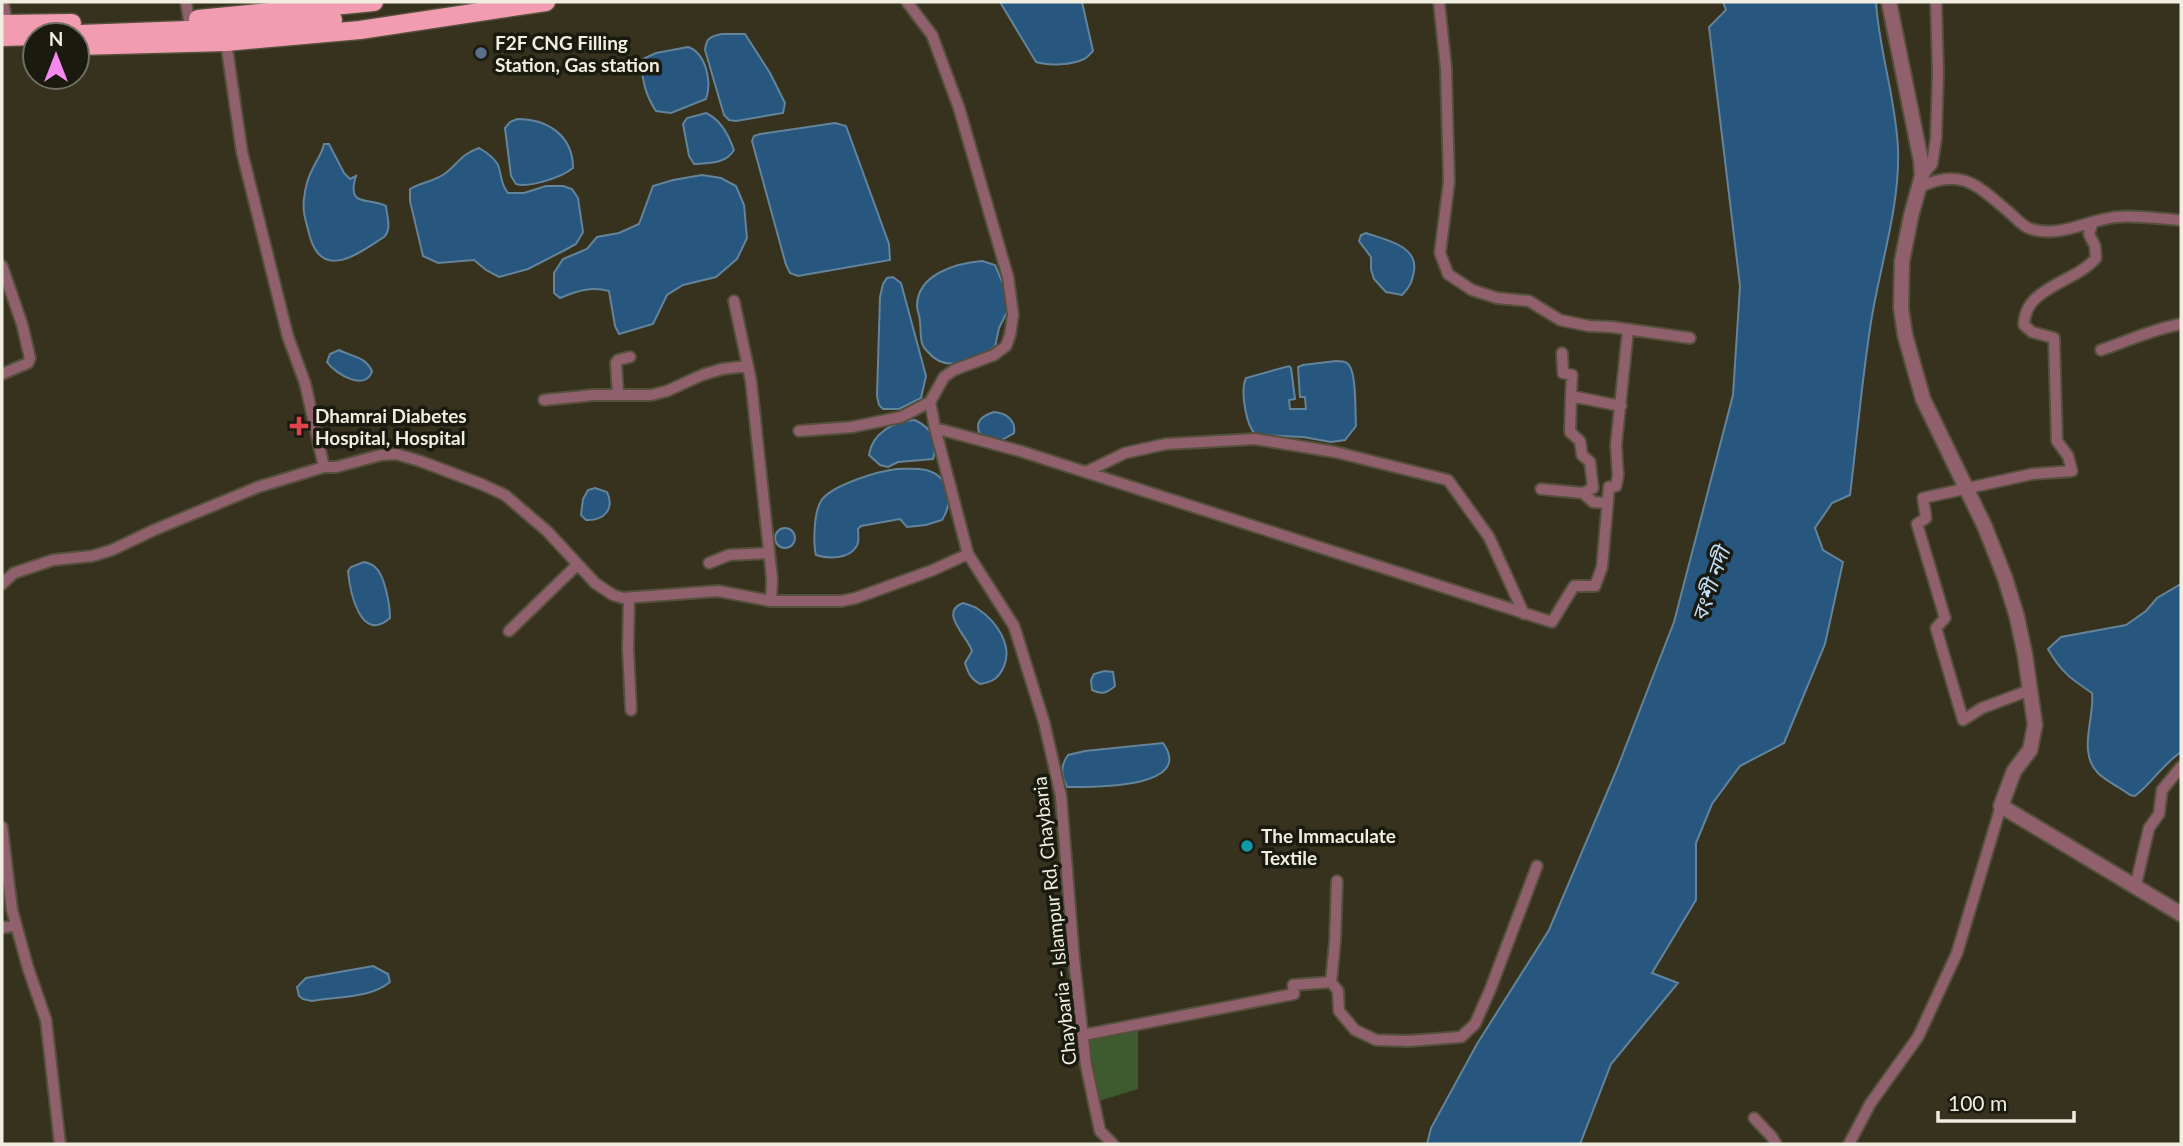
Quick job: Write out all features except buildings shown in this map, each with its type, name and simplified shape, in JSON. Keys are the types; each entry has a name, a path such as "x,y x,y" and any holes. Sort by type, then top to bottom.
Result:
{"highway":[{"path":"3,28 189,20 374,2"},
{"path":"91,34 241,28 362,18 479,2"},
{"path":"91,46 226,42 360,30 546,2"},
{"path":"3,28 21,32"},
{"path":"2,48 21,47"}],"street":[{"path":"3,2 3,28"},
{"path":"186,2 189,20"},
{"path":"799,431 874,424 901,417 930,402 944,377 954,370 995,355 1006,346 1010,335 1013,315 1008,277 959,108 932,35 907,2"},
{"path":"1439,2 1446,68 1449,182 1440,253 1448,274 1472,289 1497,298 1529,301 1560,320 1690,338"},
{"path":"1889,2 1919,151 1921,181"},
{"path":"1849,1144 1870,1104 1918,1037 1957,953 2001,806 2014,771 2030,750 2035,725 2017,617 1986,527 1923,399 1905,335 1901,308 1902,261 1911,216 1921,181 1932,164 1936,139 1936,2"},
{"path":"226,42 242,152 288,337 305,383 324,467"},
{"path":"1921,181 1952,177 1969,181 2027,228 2041,232 2058,232 2115,217 2181,220"},
{"path":"2029,690 1982,708 1963,720 1936,628 1945,618 1917,524 1926,518 1923,498 2032,474 2072,471 2068,456 2057,441 2054,338 2032,332 2025,325 2025,315 2032,300 2088,268 2096,258 2095,246 2089,234 2091,224"},
{"path":"2,266 22,324 30,358 28,363 2,374"},
{"path":"734,301 748,366 772,579 771,601"},
{"path":"2101,350 2154,330 2181,324"},
{"path":"935,428 1086,472 1552,622 1574,586 1595,586 1602,567 1609,487 1616,486 1618,475 1616,445 1628,330"},
{"path":"1541,489 1583,493 1594,488 1590,462 1582,455 1580,441 1570,432 1572,375 1563,373 1562,353"},
{"path":"618,394 616,363 630,357"},
{"path":"544,400 656,394 722,369 748,366"},
{"path":"1571,396 1621,406"},
{"name":"Chaybaria - Islampur Rd, Chaybaria","path":"930,402 968,554 1014,626 1044,722 1061,796 1074,959 1086,1065 1100,1131 1113,1144"},
{"path":"1086,472 1125,453 1166,444 1255,439 1335,452 1448,480 1489,537 1524,614"},
{"path":"2,584 14,573 53,560 92,556 112,550 258,487 324,467 396,454 506,495 548,532 595,583 613,595 629,598 718,591 771,601 842,601 933,570 968,554"},
{"path":"1583,493 1593,502 1608,503"},
{"path":"709,563 729,555 769,553"},
{"path":"509,631 577,565"},
{"path":"629,598 631,710"},
{"path":"2135,888 2149,828 2160,814 2162,790 2181,768"},
{"path":"2001,806 2181,914"},
{"path":"2,827 12,910 46,1020 60,1144"},
{"path":"1337,881 1331,982 1338,991 1339,1011 1355,1030 1376,1040 1408,1041 1461,1037 1475,1024 1538,866"},
{"path":"2,928 16,925"},
{"path":"1083,1035 1294,994 1293,985 1331,982"},
{"path":"1754,1118 1776,1144"}],"green space":[{"path":"1138,1029 1138,1089 1096,1102 1089,1039"}],"water":[{"path":"1000,2 1082,2 1093,51 1073,63 1036,62"},
{"name":"বংশী নদী","path":"1723,2 1876,2 1897,130 1896,192 1871,322 1850,495 1832,503 1815,528 1823,550 1843,562 1825,644 1784,743 1740,766 1712,804 1696,843 1696,900 1652,973 1678,983 1611,1064 1580,1144 1427,1144 1431,1128 1477,1044 1549,930 1617,769 1674,622 1733,395 1740,286 1709,27 1726,10"},
{"path":"722,34 745,34 785,103 783,113 736,121 729,120 724,115 705,50 710,38"},
{"path":"688,47 699,55 706,69 706,99 671,113 656,111 645,86 643,59 656,53"},
{"path":"706,113 716,119 723,128 734,150 722,160 694,164 689,156 683,124 687,118"},
{"path":"517,119 538,122 556,131 568,146 573,168 546,181 516,184 511,176 505,128"},
{"path":"835,123 846,126 889,244 890,260 798,276 790,273 786,265 752,141 754,136 760,134"},
{"path":"324,144 329,144 350,179 356,176 356,197 386,206 388,230 384,237 343,260 324,258 316,251 305,218 304,195 308,179"},
{"path":"479,148 496,162 508,193 524,193 546,186 572,189 578,198 583,232 576,244 528,269 499,277 474,260 438,263 423,256 410,201 410,189 443,175 465,155"},
{"path":"702,175 721,178 736,186 744,205 747,238 737,259 716,277 683,285 667,295 653,324 619,334 609,291 584,290 560,298 554,293 554,273 563,259 587,249 597,237 619,233 639,224 653,186"},
{"path":"1366,233 1391,241 1411,255 1414,271 1409,287 1402,295 1386,292 1374,279 1371,257 1359,241 1361,235"},
{"path":"982,261 995,265 1007,293 1008,310 999,328 995,347 960,363 952,364 935,359 922,344 917,308 919,295 931,278 940,272 961,264"},
{"path":"893,277 901,283 926,376 921,398 899,409 883,409 877,396 880,297 883,284 887,278"},
{"path":"339,350 366,362 372,371 369,377 357,381 343,376 331,367 327,362 330,354"},
{"path":"1336,361 1347,363 1354,382 1356,426 1345,440 1331,442 1303,437 1256,435 1249,424 1245,408 1246,378 1289,366 1295,399 1289,400 1290,409 1306,409 1305,397 1300,397 1298,367"},
{"path":"994,412 1006,416 1013,424 1014,433 1000,441 980,435 978,430 980,420"},
{"path":"915,420 933,435 933,459 898,462 888,467 880,465 869,455 874,440 885,430 899,423"},
{"path":"897,469 926,470 941,478 949,498 942,520 907,527 900,519 861,526 853,551 843,556 816,555 816,520 821,501 826,495 856,480"},
{"path":"595,488 607,492 609,509 603,516 586,520 581,515 583,499 588,490"},
{"path":"781,528 789,528 795,538 789,548 781,548 775,542 775,534"},
{"path":"364,562 379,571 386,591 390,618 380,624 371,625 364,620 351,591 348,571"},
{"path":"2181,584 2181,752 2141,791 2135,796 2130,795 2098,773 2092,765 2088,734 2092,693 2057,664 2048,649 2061,637 2126,625 2146,611 2157,598"},
{"path":"963,603 985,614 997,627 1004,642 1004,666 998,676 989,682 980,684 966,667 965,663 972,651 953,612"},
{"path":"1113,672 1115,686 1104,692 1092,690 1091,680 1094,674"},
{"path":"1163,743 1169,758 1165,769 1153,777 1097,787 1067,787 1065,783 1063,767 1068,755"},
{"path":"373,966 388,974 390,982 373,991 353,996 312,1001 299,996 297,987 306,978"}],"place":[{"name":"F2F CNG Filling Station, Gas station","path":"481,53"},
{"name":"Dhamrai Diabetes Hospital, Hospital","path":"299,426"},
{"name":"The Immaculate Textile","path":"1247,846"}]}
